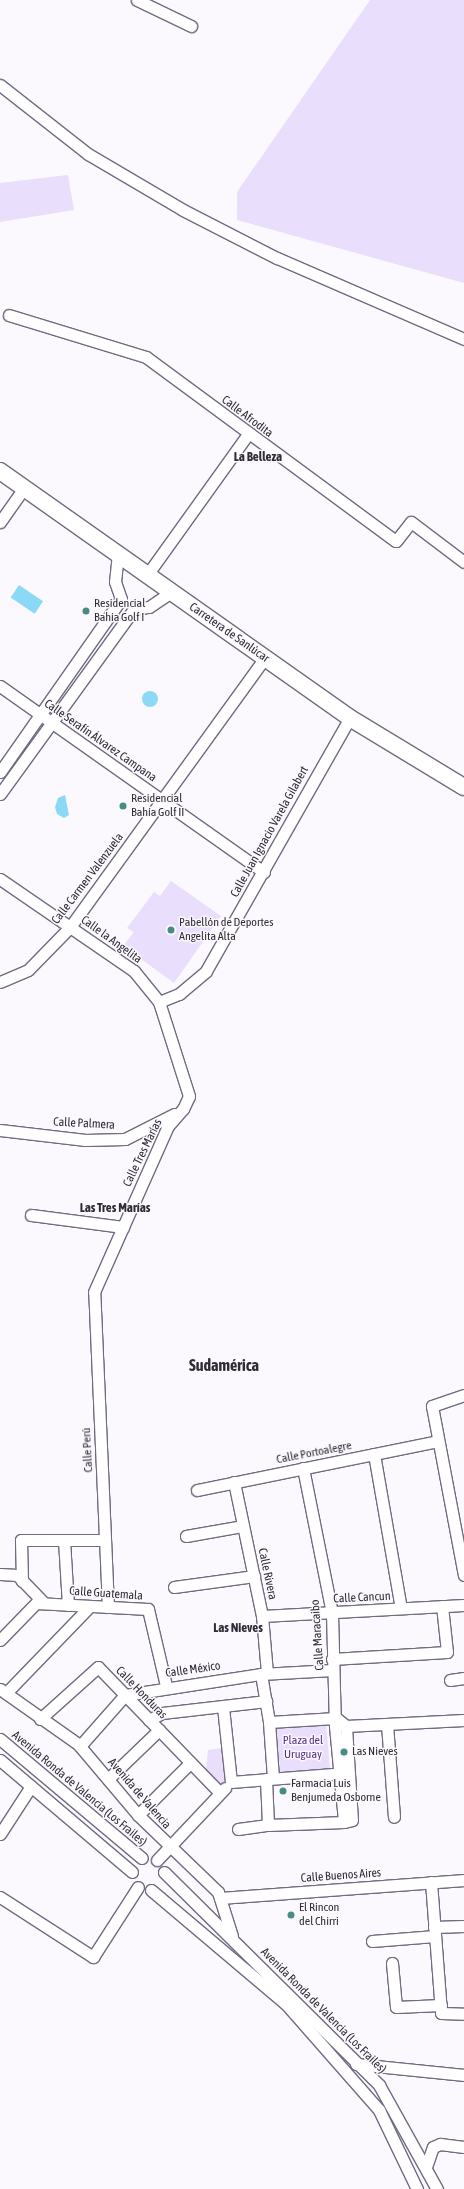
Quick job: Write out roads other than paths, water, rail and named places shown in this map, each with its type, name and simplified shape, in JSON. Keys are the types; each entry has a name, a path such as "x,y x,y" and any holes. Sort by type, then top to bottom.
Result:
{"main road":[{"name":"Carretera de Sanlúcar","path":"0,471 350,718 464,787"}],"street":[{"path":"137,0 191,26"},
{"path":"0,85 88,154 183,210 277,258 464,340"},
{"name":"Calle Afrodita","path":"9,315 146,356 248,434 396,541 412,522 464,562"},
{"path":"147,575 248,434"},
{"path":"0,522 24,488"},
{"path":"118,554 115,582 121,599 134,609"},
{"path":"0,794 53,724 134,609 160,602 171,592"},
{"path":"0,772 41,716 121,599"},
{"name":"Calle Carmen Valenzuela","path":"0,982 28,970 70,927 163,801 265,658"},
{"name":"Calle Serafín Álvarez Campana","path":"0,686 264,872"},
{"name":"Calle Juan Ignacio Varela Gilabert","path":"159,1002 179,994 206,971 264,872 350,718"},
{"name":"Calle la Angelita","path":"0,879 134,970 149,994 159,1002"},
{"name":"Calle Tres Marías","path":"94,1292 168,1126 183,1109 189,1096 159,1002"},
{"name":"Calle Palmera","path":"0,1130 85,1140 125,1139 183,1109"},
{"path":"31,1215 123,1227"},
{"name":"Calle Perú","path":"94,1292 108,1607"},
{"path":"464,1395 436,1401 432,1406 437,1441 464,1575"},
{"name":"Calle Portoalegre","path":"196,1490 437,1441"},
{"path":"374,1454 401,1608"},
{"name":"Calle Maracaibo","path":"303,1468 332,1613 336,1718 344,1773"},
{"name":"Calle Rivera","path":"234,1482 262,1616 264,1673 269,1722"},
{"path":"186,1536 244,1526"},
{"path":"22,1581 21,1540 105,1540"},
{"path":"64,1540 68,1605"},
{"path":"0,1574 17,1575 44,1603"},
{"path":"174,1587 254,1576"},
{"path":"0,1640 36,1603 44,1603"},
{"name":"Calle Guatemala","path":"44,1603 148,1609 166,1686"},
{"name":"Calle Cancun","path":"262,1616 464,1605"},
{"path":"3,1691 90,1606"},
{"name":"Calle México","path":"125,1695 166,1686 447,1652 442,1606"},
{"name":"Calle Honduras","path":"40,1719 98,1667 220,1793"},
{"path":"450,1680 464,1678"},
{"name":"Avenida de Valencia","path":"3,1691 40,1719 80,1746 138,1815 167,1845 218,1892 232,1937"},
{"path":"80,1746 125,1695"},
{"path":"149,1720 162,1713 266,1701"},
{"path":"223,1706 231,1782"},
{"path":"268,1825 269,1722 336,1718 346,1726 464,1720"},
{"path":"387,1724 394,1817"},
{"path":"238,1829 268,1825 344,1822 352,1820 344,1773 346,1726"},
{"path":"108,1779 159,1730"},
{"name":"Avenida Ronda de Valencia (Los Frailes)","path":"0,1739 142,1858"},
{"path":"0,1760 132,1872 138,1887"},
{"path":"138,1815 190,1763"},
{"path":"156,1860 167,1845 231,1782 344,1773"},
{"path":"0,1834 31,1786"},
{"path":"132,1872 142,1858 156,1860 164,1872 160,1885 151,1890 138,1887"},
{"name":"Avenida Ronda de Valencia (Los Frailes)","path":"164,1872 168,1880 232,1937 379,2086 426,2167 437,2189"},
{"name":"Calle Buenos Aires","path":"220,1898 464,1880"},
{"path":"431,1882 441,2009"},
{"path":"0,1898 93,1956 138,1887"},
{"name":"Avenida Ronda de Valencia (Los Frailes)","path":"151,1890 286,2004 379,2110 417,2189"},
{"path":"372,1940 435,1932 464,1926"},
{"path":"392,1963 396,2006 441,2009 464,2014"},
{"path":"356,2064 464,2075"},
{"path":"426,2167 433,2147 440,2144 464,2147"}],"water":[{"path":"19,585 43,601 35,614 11,597"},
{"path":"150,691 156,693 158,699 156,705 150,707 144,705 142,699 144,693"},
{"path":"65,795 69,815 64,818 57,814 55,807 58,798"}],"place":[{"name":"Residencial Bahía Golf I","path":"86,611"},
{"name":"Residencial Bahía Golf II","path":"123,806"},
{"name":"Pabellón de Deportes Angelita Alta","path":"171,930"},
{"name":"Las Nieves","path":"344,1752"},
{"name":"Farmacia Luis Benjumeda Osborne","path":"283,1791"},
{"name":"El Rincon del Chirri","path":"291,1915"}],"district":[{"name":"La Belleza","path":"258,457"},
{"name":"Las Tres Marías","path":"115,1208"},
{"name":"Sudamérica","path":"224,1365"},
{"name":"Las Nieves","path":"238,1628"}],"park label":[{"name":"Plaza del Uruguay","path":"303,1748"}]}
